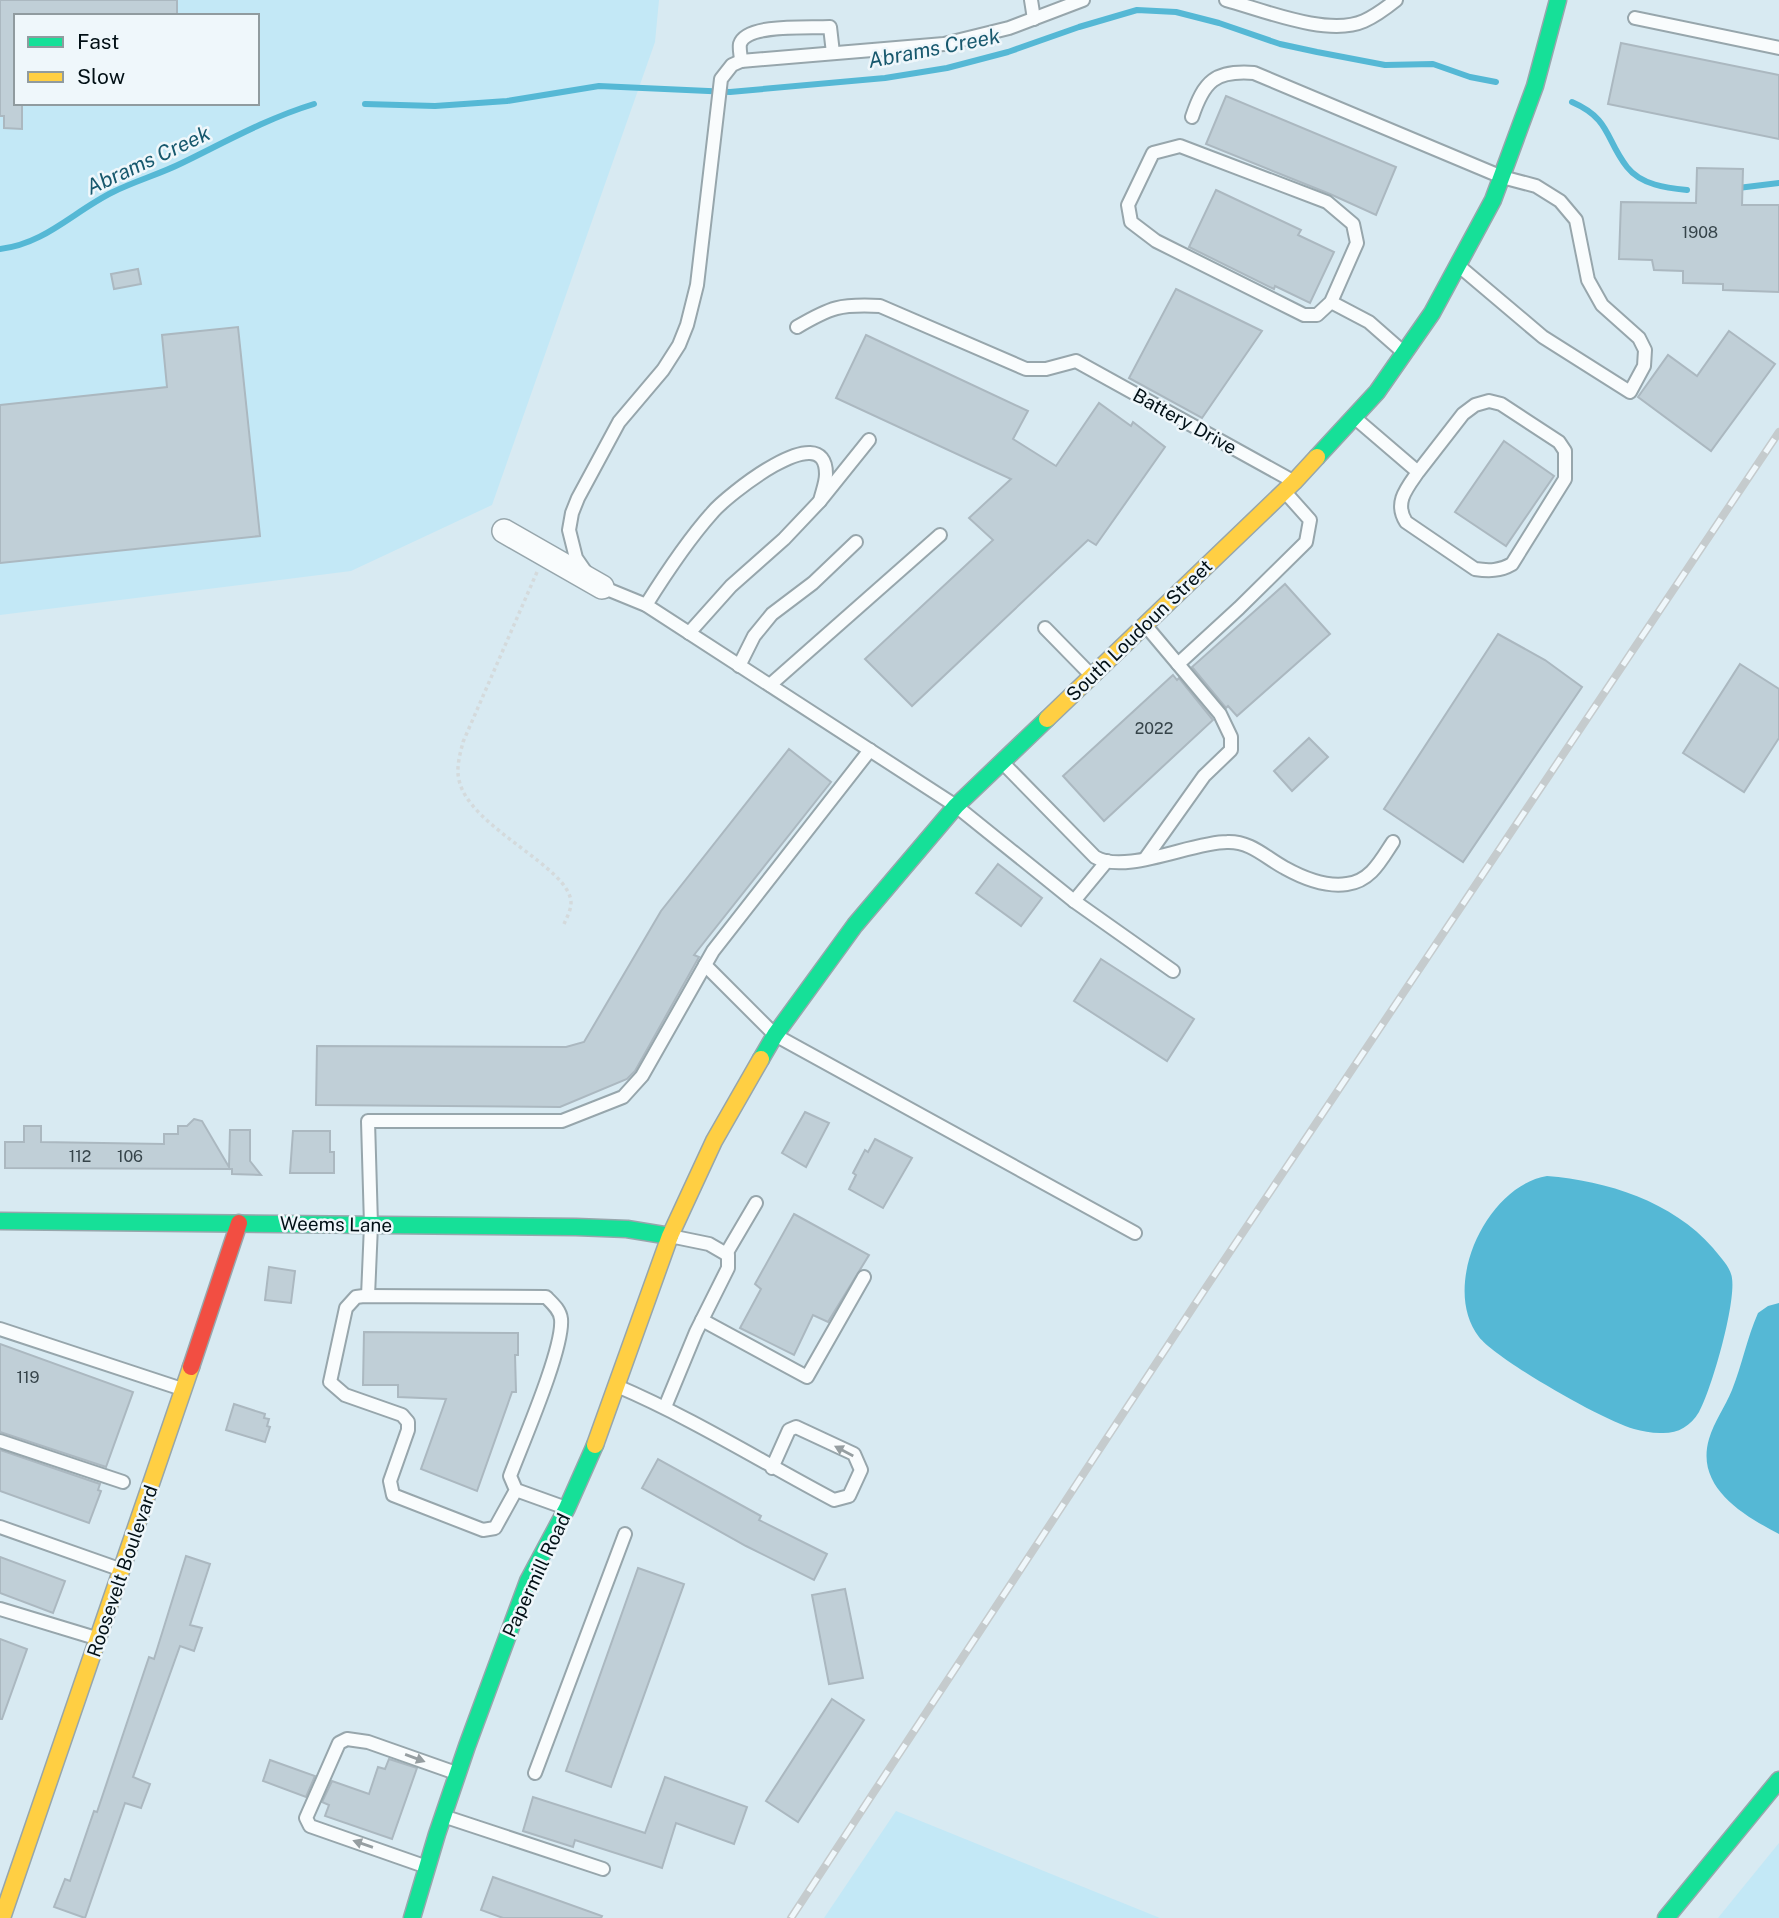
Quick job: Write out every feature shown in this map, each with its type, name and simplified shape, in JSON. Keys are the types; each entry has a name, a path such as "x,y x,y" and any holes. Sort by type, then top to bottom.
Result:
{"main road":[{"name":"South Loudoun Street","path":"670,1236 714,1141 775,1035 855,925 956,806 1289,487 1355,418 1405,354 1432,313 1493,200 1535,86 1558,0"},
{"name":"Weems Lane","path":"0,1221 576,1227 627,1229 670,1236"},
{"name":"Roosevelt Boulevard","path":"2,1918 123,1570 239,1223"},
{"name":"Papermill Road","path":"414,1917 457,1774 528,1581 596,1442 670,1236"},
{"path":"1665,1918 1779,1780"}],"street":[{"path":"504,531 602,587"}],"lane":[{"path":"1031,0 1034,19"},
{"path":"1083,0 985,35 944,44 741,61 733,65 721,79 697,285 687,325 679,345 663,370 619,422 572,513 569,530 576,558 585,572 602,587 646,606 956,806 1074,901 1173,971"},
{"path":"1226,0 1321,26 1342,27 1363,22 1396,0"},
{"path":"1635,18 1779,48"},
{"path":"741,61 740,43 748,33 762,30 830,27 833,53"},
{"path":"1192,117 1200,92 1210,82 1222,74 1235,71 1254,73 1502,177 1536,186 1560,201 1576,220 1588,280 1602,305 1639,338 1645,351 1644,366 1630,392 1543,337 1459,265"},
{"path":"1180,146 1327,202 1336,209 1353,224 1357,243 1331,302 1317,316 1304,316 1156,241 1130,222 1128,205 1153,153 1180,146"},
{"path":"1331,302 1369,322 1405,354"},
{"name":"Battery Drive","path":"797,327 827,309 854,305 880,306 1026,369 1046,369 1076,361 1289,487 1310,520 1306,542 1178,664"},
{"path":"1489,401 1501,404 1559,442 1565,452 1565,479 1512,564 1503,569 1489,571 1475,569 1406,522 1401,514 1401,501 1418,472 1463,414 1475,405 1489,401"},
{"path":"1355,418 1418,472"},
{"path":"689,633 731,586 784,539 820,501 869,440"},
{"path":"646,606 665,575 713,511 734,491 765,470 796,455 816,455 822,460 826,472 820,501"},
{"path":"770,685 940,535"},
{"path":"739,666 754,636 772,614 813,583 856,542"},
{"path":"1145,624 1220,714 1228,728 1232,747 1204,776 1145,859"},
{"path":"1045,628 1091,676"},
{"path":"368,1296 371,1225 368,1121 562,1121 623,1097 642,1076 705,965 729,930 870,750"},
{"path":"1002,761 1095,857 1107,861 1145,859 1213,842 1236,842 1254,848 1295,873 1327,884 1344,885 1371,873 1393,842"},
{"path":"1074,901 1107,861"},
{"path":"705,965 775,1035 1135,1233"},
{"path":"726,1254 756,1203"},
{"path":"665,1407 702,1320 728,1268 728,1255 709,1244 670,1236"},
{"path":"702,1320 807,1377 864,1277"},
{"path":"516,1490 495,1528 491,1530 476,1527 393,1495 390,1481 408,1430 408,1422 402,1415 339,1392 330,1382 346,1308 356,1297 547,1297 558,1310 561,1321 555,1354 510,1476 516,1490 566,1508"},
{"path":"0,1329 183,1389"},
{"path":"617,1386 665,1407 772,1468 834,1500 849,1496 861,1470 854,1454 796,1427 789,1430 772,1468"},
{"path":"0,1441 123,1482"},
{"path":"0,1527 123,1570"},
{"path":"536,1773 625,1534"},
{"path":"0,1609 99,1639"},
{"path":"427,1867 310,1826 306,1818 338,1743 347,1739 368,1742 457,1774"},
{"path":"443,1816 603,1869"}],"path":[{"path":"545,554 463,743 458,767 459,781 473,806 489,823 565,884 571,902 564,923"}],"shaded area":[{"path":"0,0 659,0 655,42 492,505 351,571 0,615"},
{"path":"896,1811 1160,1918 824,1918"},
{"path":"1779,1843 1779,1918 1718,1918"}],"water":[{"path":"1547,1176 1615,1189 1658,1206 1697,1232 1728,1267 1732,1285 1731,1302 1717,1365 1699,1412 1692,1422 1682,1428 1672,1432 1653,1433 1619,1424 1528,1374 1479,1337 1468,1316 1465,1292 1467,1267 1476,1241 1488,1218 1505,1198 1525,1184"},
{"path":"1779,1303 1779,1534 1751,1518 1725,1497 1709,1471 1707,1456 1711,1433 1732,1390 1758,1313"}],"building":[{"path":"0,0 177,0 177,14 14,14 14,105 22,105 22,129 4,128 4,116 0,116"},
{"path":"1621,43 1779,75 1779,139 1608,104"},
{"path":"1226,96 1396,167 1376,215 1206,144"},
{"path":"1697,168 1743,169 1742,205 1779,205 1779,292 1723,290 1723,284 1683,283 1683,271 1654,270 1652,260 1619,259 1621,202 1696,203"},
{"path":"1216,190 1301,230 1298,235 1334,252 1310,303 1275,286 1274,289 1189,247"},
{"path":"138,269 141,284 114,289 111,274"},
{"path":"1176,289 1262,331 1202,418 1129,378"},
{"path":"238,327 260,536 0,563 0,405 167,387 162,335"},
{"path":"1729,331 1775,364 1711,451 1638,397 1668,355 1697,376"},
{"path":"866,335 1028,411 1013,439 1056,466 1099,403 1131,426 1133,422 1165,447 1096,545 1088,540 912,706 865,659 993,540 969,518 1011,479 836,398"},
{"path":"1504,441 1554,476 1506,546 1455,512"},
{"path":"1285,584 1330,634 1237,716 1228,706 1226,708 1192,667"},
{"path":"1498,634 1545,660 1582,687 1463,862 1384,809"},
{"path":"1740,664 1779,689 1779,738 1744,792 1683,753"},
{"path":"1173,675 1177,680 1179,678 1213,720 1104,821 1063,776"},
{"path":"1309,738 1328,757 1292,791 1274,771"},
{"path":"789,749 831,782 694,955 699,957 635,1071 627,1079 560,1107 316,1105 317,1046 566,1047 584,1042 661,911"},
{"path":"998,864 1042,898 1021,926 976,893"},
{"path":"1101,959 1194,1019 1167,1061 1074,1001"},
{"path":"805,1112 829,1123 806,1167 782,1153"},
{"path":"194,1119 202,1121 229,1167 230,1130 250,1130 250,1161 261,1175 232,1174 232,1169 5,1168 5,1142 24,1142 24,1126 41,1126 41,1142 164,1144 164,1134 178,1134 178,1126 187,1126"},
{"path":"293,1131 330,1131 334,1173 290,1173"},
{"path":"875,1139 912,1158 883,1208 849,1189 856,1175 853,1173 865,1150 868,1152"},
{"path":"794,1214 869,1255 828,1322 813,1315 794,1355 740,1328 761,1289 755,1284"},
{"path":"269,1267 295,1271 291,1303 265,1300"},
{"path":"364,1332 518,1333 518,1355 515,1355 516,1392 512,1392 477,1491 421,1469 446,1399 398,1397 398,1385 363,1385"},
{"path":"0,1344 133,1392 106,1467 0,1432"},
{"path":"234,1404 265,1414 264,1418 269,1419 267,1426 270,1427 265,1442 226,1430"},
{"path":"0,1450 100,1484 98,1490 101,1491 89,1523 0,1491"},
{"path":"658,1459 761,1516 759,1520 827,1554 814,1580 642,1488"},
{"path":"186,1556 210,1564 190,1625 202,1628 194,1651 180,1646 133,1777 150,1784 141,1808 125,1803 85,1918 54,1907 65,1879 70,1881 94,1811 97,1812 149,1657 154,1659"},
{"path":"0,1557 65,1581 53,1613 0,1593"},
{"path":"638,1568 684,1584 611,1787 566,1771"},
{"path":"845,1589 863,1678 829,1684 812,1595"},
{"path":"0,1639 27,1649 2,1719 0,1719"},
{"path":"832,1699 864,1720 798,1822 766,1801"},
{"path":"389,1759 417,1768 392,1839 325,1816 329,1805 322,1802 332,1781 369,1794 378,1767 385,1769"},
{"path":"270,1760 315,1776 306,1797 263,1781"},
{"path":"665,1777 747,1807 734,1844 676,1823 662,1868 575,1840 573,1847 523,1831 533,1797 645,1833"},
{"path":"493,1877 602,1916 503,1918 481,1910"}],"waterway":[{"name":"Abrams Creek","path":"365,104 435,106 507,101 599,86 730,92 885,78 947,68 1008,52 1137,10 1176,12 1219,23 1280,44 1317,52 1385,65 1433,64 1470,77 1496,82"},
{"name":"Abrams Creek","path":"1572,102 1594,115 1627,167 1639,178 1687,190"},
{"name":"Abrams Creek","path":"0,249 31,241 113,192 174,167 263,123 314,104"},
{"name":"Abrams Creek","path":"1738,188 1779,183"}],"railway":[{"path":"791,1918 1207,1286 1779,432"}],"traffic: fast":[{"path":"1317,457 1377,392 1432,313 1493,200 1535,86 1558,0"},
{"path":"761,1059 775,1035 855,925 956,806 1047,719"},
{"path":"0,1221 576,1227 627,1229 670,1236"},
{"path":"412,1918 467,1746 528,1581 567,1508 595,1445"},
{"path":"1666,1918 1779,1780"}],"traffic: slow":[{"path":"1047,719 1317,457"},
{"path":"595,1445 670,1236 714,1141 761,1059"},
{"path":"2,1918 191,1367"}],"traffic: jam":[{"path":"191,1367 239,1223"}]}
